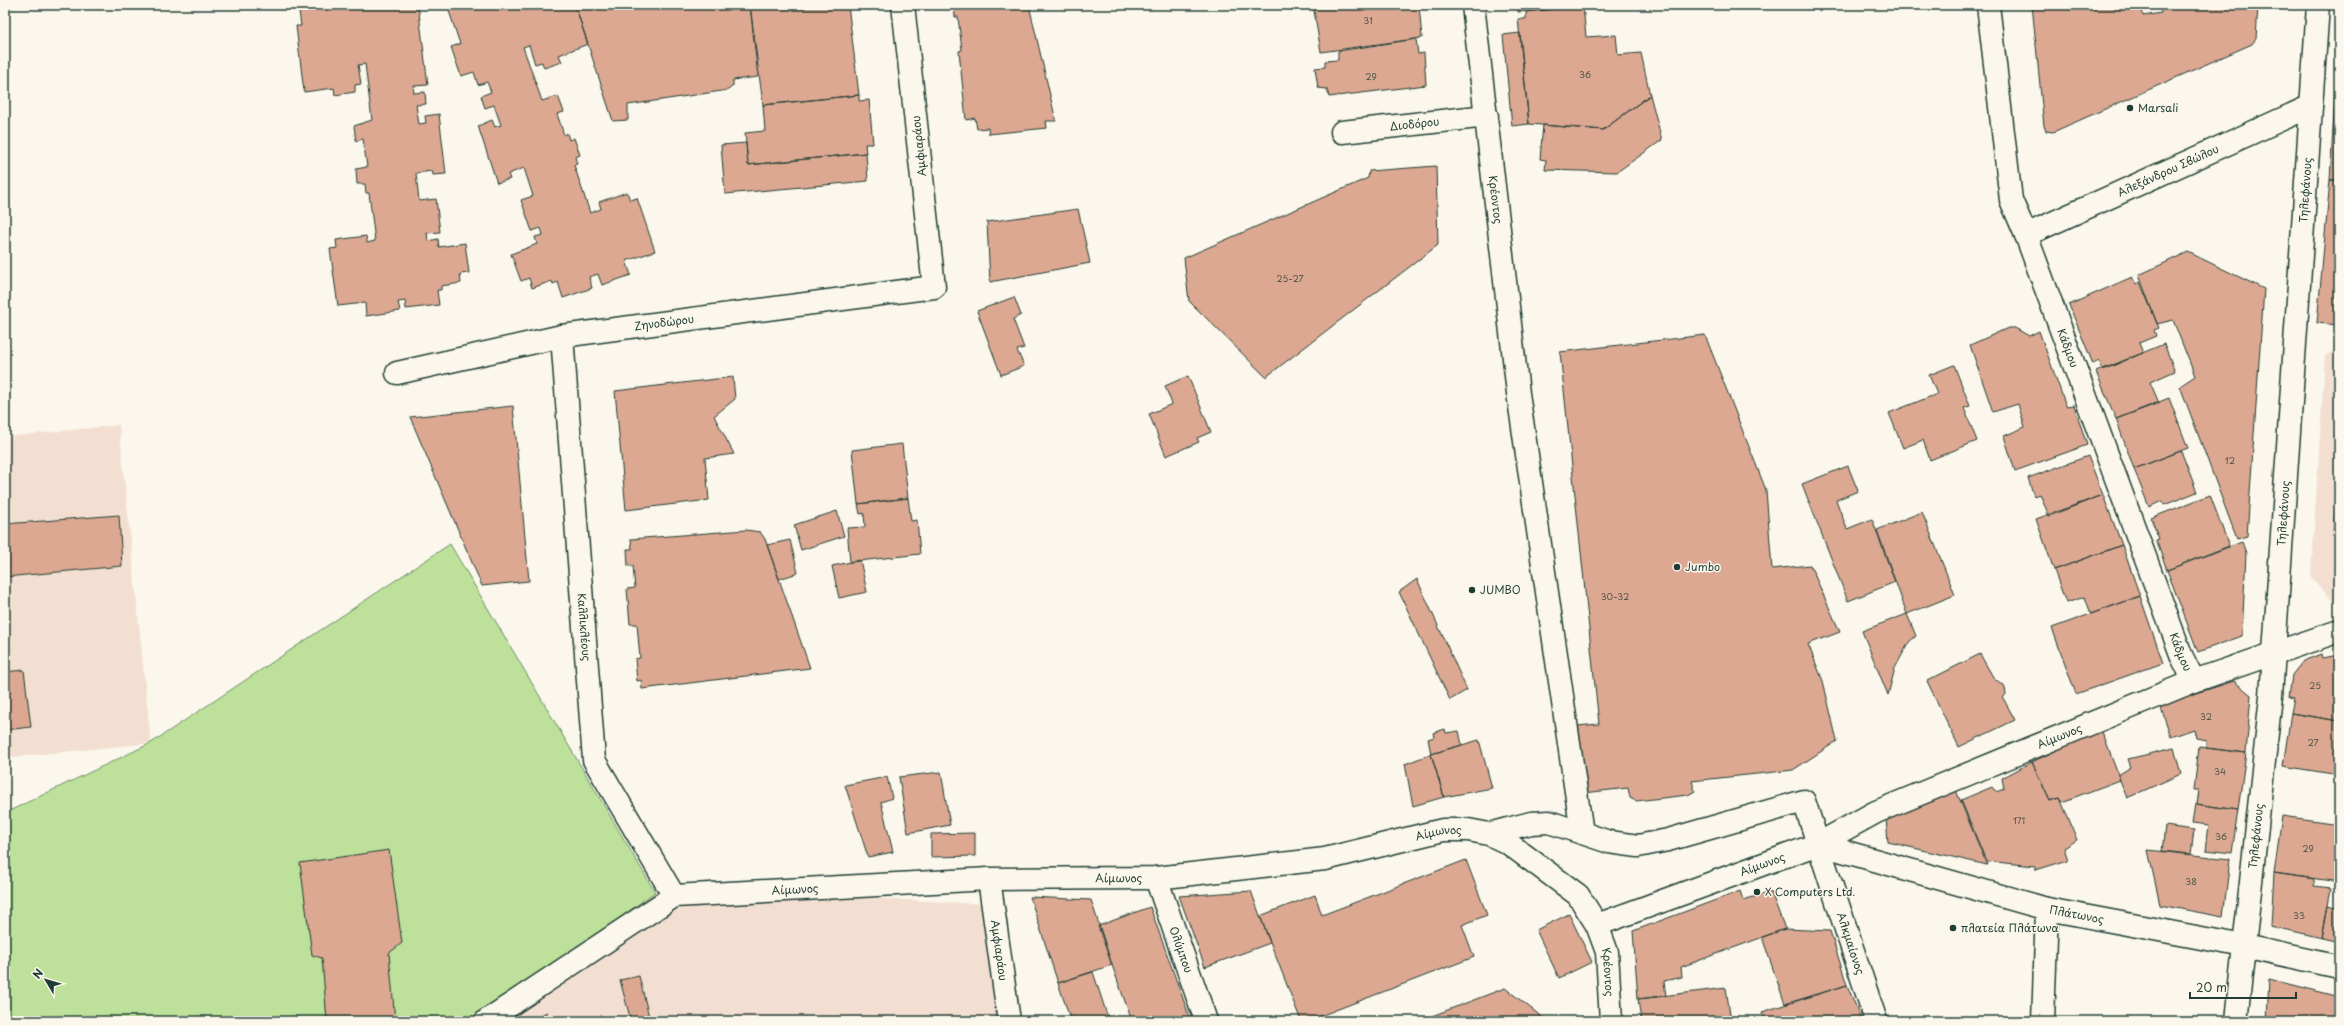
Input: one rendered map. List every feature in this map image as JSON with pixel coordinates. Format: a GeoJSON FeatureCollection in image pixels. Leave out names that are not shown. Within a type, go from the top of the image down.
{"type":"FeatureCollection","features":[{"type":"Feature","properties":{"kind":"street","name":"Αμφιαράου"},"geometry":{"type":"LineString","coordinates":[[903,5],[934,287]]}},
{"type":"Feature","properties":{"kind":"street","name":"Κρέοντος"},"geometry":{"type":"LineString","coordinates":[[1473,5],[1518,393],[1582,833]]}},
{"type":"Feature","properties":{"kind":"street","name":"Κάδμου"},"geometry":{"type":"LineString","coordinates":[[1988,5],[2011,200],[2026,235],[2182,657],[2194,681]]}},
{"type":"Feature","properties":{"kind":"street","name":"Τηλεφάνους"},"geometry":{"type":"LineString","coordinates":[[2236,1021],[2274,652],[2318,5]]}},
{"type":"Feature","properties":{"kind":"street","name":"Αλεξάνδρου Σβώλου"},"geometry":{"type":"LineString","coordinates":[[2026,235],[2311,106]]}},
{"type":"Feature","properties":{"kind":"street","name":"Διοδόρου"},"geometry":{"type":"LineString","coordinates":[[1342,132],[1487,116]]}},
{"type":"Feature","properties":{"kind":"street","name":"Ζηνοδώρου"},"geometry":{"type":"LineString","coordinates":[[397,373],[562,336],[934,287]]}},
{"type":"Feature","properties":{"kind":"street","name":"Καλλικλέους"},"geometry":{"type":"LineString","coordinates":[[562,336],[594,760],[674,896]]}},
{"type":"Feature","properties":{"kind":"street","name":"Αίμωνος"},"geometry":{"type":"LineString","coordinates":[[674,896],[989,879],[1156,878],[1325,859],[1443,830],[1468,830],[1489,834],[1508,843],[1578,895],[1597,925],[1818,844],[1876,812],[2194,681],[2274,652],[2339,631]]}},
{"type":"Feature","properties":{"kind":"street","name":"Αλκμαίονος"},"geometry":{"type":"LineString","coordinates":[[1582,833],[1622,846],[1638,846],[1668,840],[1804,801],[1876,1021]]}},
{"type":"Feature","properties":{"kind":"street"},"geometry":{"type":"LineString","coordinates":[[1489,834],[1531,823],[1549,822],[1582,833]]}},
{"type":"Feature","properties":{"kind":"street","name":"Πλάτωνος"},"geometry":{"type":"LineString","coordinates":[[1818,844],[2047,908],[2244,946],[2339,967]]}},
{"type":"Feature","properties":{"kind":"street","name":"Ολύμπου"},"geometry":{"type":"LineString","coordinates":[[1156,878],[1206,1021]]}},
{"type":"Feature","properties":{"kind":"street","name":"Αμφιαράου"},"geometry":{"type":"LineString","coordinates":[[989,879],[1009,1021]]}},
{"type":"Feature","properties":{"kind":"street"},"geometry":{"type":"LineString","coordinates":[[486,1021],[674,896]]}},
{"type":"Feature","properties":{"kind":"street"},"geometry":{"type":"LineString","coordinates":[[2043,1021],[2047,908]]}},
{"type":"Feature","properties":{"kind":"street","name":"Κρέοντος"},"geometry":{"type":"LineString","coordinates":[[1597,925],[1607,952],[1611,1021]]}},
{"type":"Feature","properties":{"kind":"shaded area"},"geometry":{"type":"Polygon","coordinates":[[[2336,325],[2339,325],[2339,599],[2333,601],[2311,577],[2325,356],[2335,349],[2336,325]]]}},
{"type":"Feature","properties":{"kind":"shaded area"},"geometry":{"type":"Polygon","coordinates":[[[119,425],[151,743],[5,758],[5,437],[119,425]]]}},
{"type":"Feature","properties":{"kind":"shaded area"},"geometry":{"type":"Polygon","coordinates":[[[661,887],[981,904],[1000,1021],[462,1021],[661,887]]]}},
{"type":"Feature","properties":{"kind":"green space"},"geometry":{"type":"Polygon","coordinates":[[[450,544],[655,892],[521,990],[472,1021],[5,1021],[5,813],[151,743],[450,544]]]}},
{"type":"Feature","properties":{"kind":"building"},"geometry":{"type":"Polygon","coordinates":[[[333,5],[418,5],[428,85],[413,86],[414,93],[425,92],[426,104],[416,105],[419,124],[426,123],[425,116],[439,114],[446,174],[433,175],[432,171],[416,173],[419,201],[436,199],[440,232],[427,233],[428,241],[438,239],[439,247],[465,243],[469,273],[460,274],[461,283],[441,286],[441,290],[437,290],[439,305],[406,309],[405,301],[398,302],[400,311],[366,316],[365,303],[338,306],[330,249],[337,248],[336,240],[366,236],[367,243],[375,241],[369,193],[366,193],[365,184],[357,184],[356,169],[367,167],[363,139],[356,141],[354,126],[372,120],[365,64],[358,65],[361,84],[355,85],[355,92],[335,95],[334,88],[304,92],[296,26],[301,26],[299,11],[333,5]]]}},
{"type":"Feature","properties":{"kind":"building"},"geometry":{"type":"Polygon","coordinates":[[[455,5],[575,5],[588,44],[559,55],[562,62],[544,68],[542,62],[535,64],[529,45],[523,47],[542,101],[558,96],[564,112],[557,114],[564,135],[567,133],[569,140],[574,138],[580,155],[575,157],[577,164],[574,165],[590,213],[601,209],[599,202],[627,192],[630,200],[637,198],[655,251],[626,261],[631,275],[602,285],[598,274],[589,277],[592,288],[563,298],[558,282],[553,284],[552,281],[532,288],[529,278],[521,281],[511,254],[537,244],[535,237],[543,235],[541,228],[532,231],[521,200],[533,196],[524,168],[508,174],[510,179],[497,183],[478,126],[492,120],[495,127],[501,125],[494,105],[485,108],[481,96],[491,92],[487,82],[478,85],[474,72],[461,76],[451,47],[460,44],[448,8],[455,5]]]}},
{"type":"Feature","properties":{"kind":"building"},"geometry":{"type":"Polygon","coordinates":[[[575,5],[750,5],[758,77],[733,80],[733,86],[728,90],[628,105],[628,120],[613,121],[575,5]]]}},
{"type":"Feature","properties":{"kind":"building"},"geometry":{"type":"Polygon","coordinates":[[[750,5],[848,5],[859,95],[763,105],[750,5]]]}},
{"type":"Feature","properties":{"kind":"building"},"geometry":{"type":"Polygon","coordinates":[[[954,5],[1029,5],[1056,121],[1046,121],[1047,128],[989,134],[988,128],[977,129],[975,118],[966,120],[959,51],[962,50],[958,17],[955,17],[954,5]]]}},
{"type":"Feature","properties":{"kind":"building"},"geometry":{"type":"Polygon","coordinates":[[[1313,5],[1419,5],[1422,38],[1321,52],[1313,5]]]}},
{"type":"Feature","properties":{"kind":"building"},"geometry":{"type":"Polygon","coordinates":[[[1518,5],[1596,5],[1518,12],[1518,5]]]}},
{"type":"Feature","properties":{"kind":"building"},"geometry":{"type":"Polygon","coordinates":[[[2032,5],[2142,5],[2143,16],[2161,13],[2160,5],[2258,5],[2256,39],[2252,44],[2053,132],[2046,131],[2044,126],[2032,5]]]}},
{"type":"Feature","properties":{"kind":"building"},"geometry":{"type":"Polygon","coordinates":[[[1583,6],[1586,37],[1616,35],[1618,55],[1641,53],[1650,95],[1603,130],[1529,124],[1518,19],[1526,19],[1526,12],[1583,6]]]}},
{"type":"Feature","properties":{"kind":"building"},"geometry":{"type":"Polygon","coordinates":[[[1520,33],[1529,124],[1512,126],[1503,35],[1520,33]]]}},
{"type":"Feature","properties":{"kind":"building"},"geometry":{"type":"Polygon","coordinates":[[[2339,33],[2339,61],[2337,61],[2339,33]]]}},
{"type":"Feature","properties":{"kind":"building"},"geometry":{"type":"Polygon","coordinates":[[[1416,39],[1418,54],[1424,53],[1426,85],[1329,97],[1327,89],[1318,88],[1315,68],[1325,67],[1325,61],[1338,60],[1338,51],[1416,39]]]}},
{"type":"Feature","properties":{"kind":"building"},"geometry":{"type":"Polygon","coordinates":[[[2337,61],[2339,61],[2339,180],[2330,180],[2337,61]]]}},
{"type":"Feature","properties":{"kind":"building"},"geometry":{"type":"Polygon","coordinates":[[[859,95],[859,101],[869,100],[873,144],[865,144],[866,153],[748,165],[745,133],[765,131],[763,105],[859,95]]]}},
{"type":"Feature","properties":{"kind":"building"},"geometry":{"type":"Polygon","coordinates":[[[1650,95],[1662,140],[1617,172],[1545,170],[1546,160],[1540,159],[1543,125],[1603,130],[1650,95]]]}},
{"type":"Feature","properties":{"kind":"building"},"geometry":{"type":"Polygon","coordinates":[[[746,143],[748,165],[866,153],[868,181],[725,194],[721,145],[746,143]]]}},
{"type":"Feature","properties":{"kind":"building"},"geometry":{"type":"Polygon","coordinates":[[[1436,166],[1438,245],[1266,377],[1189,301],[1184,258],[1368,178],[1369,171],[1436,166]]]}},
{"type":"Feature","properties":{"kind":"building"},"geometry":{"type":"Polygon","coordinates":[[[2330,180],[2339,180],[2339,325],[2317,323],[2330,180]]]}},
{"type":"Feature","properties":{"kind":"building"},"geometry":{"type":"Polygon","coordinates":[[[1078,209],[1090,263],[990,282],[987,222],[1078,209]]]}},
{"type":"Feature","properties":{"kind":"building"},"geometry":{"type":"Polygon","coordinates":[[[2188,252],[2264,289],[2247,536],[2237,539],[2180,386],[2195,376],[2173,320],[2157,324],[2139,275],[2188,252]]]}},
{"type":"Feature","properties":{"kind":"building"},"geometry":{"type":"Polygon","coordinates":[[[2132,277],[2136,284],[2140,282],[2159,328],[2154,330],[2156,336],[2139,343],[2143,353],[2103,370],[2099,361],[2093,364],[2069,305],[2132,277]]]}},
{"type":"Feature","properties":{"kind":"building"},"geometry":{"type":"Polygon","coordinates":[[[1014,297],[1021,315],[1013,319],[1024,348],[1017,350],[1024,366],[1001,375],[977,311],[1014,297]]]}},
{"type":"Feature","properties":{"kind":"building"},"geometry":{"type":"Polygon","coordinates":[[[2008,328],[2015,328],[2029,336],[2039,331],[2066,406],[2074,405],[2087,445],[2015,471],[2004,436],[2025,427],[2018,404],[1993,412],[1970,345],[2008,328]]]}},
{"type":"Feature","properties":{"kind":"building","name":"Jumbo"},"geometry":{"type":"Polygon","coordinates":[[[1705,335],[1766,490],[1772,569],[1810,565],[1840,632],[1808,644],[1823,681],[1837,741],[1793,770],[1692,781],[1695,791],[1688,795],[1636,801],[1630,798],[1628,788],[1584,793],[1577,726],[1599,724],[1560,352],[1705,335]]]}},
{"type":"Feature","properties":{"kind":"building"},"geometry":{"type":"Polygon","coordinates":[[[2164,344],[2175,371],[2150,382],[2159,403],[2116,419],[2096,372],[2164,344]]]}},
{"type":"Feature","properties":{"kind":"building"},"geometry":{"type":"Polygon","coordinates":[[[1954,365],[1970,406],[1964,408],[1977,441],[1930,460],[1923,440],[1903,448],[1889,413],[1937,394],[1929,375],[1954,365]]]}},
{"type":"Feature","properties":{"kind":"building"},"geometry":{"type":"Polygon","coordinates":[[[1188,376],[1211,432],[1197,438],[1199,442],[1166,456],[1149,414],[1172,404],[1165,386],[1188,376]]]}},
{"type":"Feature","properties":{"kind":"building"},"geometry":{"type":"Polygon","coordinates":[[[733,377],[735,399],[714,416],[734,454],[705,458],[709,500],[626,510],[615,391],[733,377]]]}},
{"type":"Feature","properties":{"kind":"building"},"geometry":{"type":"Polygon","coordinates":[[[2169,398],[2188,448],[2134,469],[2116,419],[2169,398]]]}},
{"type":"Feature","properties":{"kind":"building"},"geometry":{"type":"Polygon","coordinates":[[[513,406],[529,581],[482,586],[410,417],[513,406]]]}},
{"type":"Feature","properties":{"kind":"building"},"geometry":{"type":"Polygon","coordinates":[[[902,444],[908,498],[858,504],[852,450],[902,444]]]}},
{"type":"Feature","properties":{"kind":"building"},"geometry":{"type":"Polygon","coordinates":[[[2181,451],[2197,492],[2164,505],[2162,501],[2149,507],[2134,469],[2181,451]]]}},
{"type":"Feature","properties":{"kind":"building"},"geometry":{"type":"Polygon","coordinates":[[[2088,456],[2103,495],[2049,516],[2040,494],[2034,496],[2028,478],[2088,456]]]}},
{"type":"Feature","properties":{"kind":"building"},"geometry":{"type":"Polygon","coordinates":[[[2339,456],[2339,535],[2333,535],[2339,456]]]}},
{"type":"Feature","properties":{"kind":"building"},"geometry":{"type":"Polygon","coordinates":[[[1848,466],[1858,491],[1836,500],[1847,529],[1872,519],[1895,582],[1848,601],[1802,484],[1848,466]]]}},
{"type":"Feature","properties":{"kind":"building"},"geometry":{"type":"Polygon","coordinates":[[[2103,495],[2122,545],[2054,570],[2036,519],[2103,495]]]}},
{"type":"Feature","properties":{"kind":"building"},"geometry":{"type":"Polygon","coordinates":[[[2210,495],[2229,546],[2167,570],[2156,540],[2159,539],[2151,518],[2210,495]]]}},
{"type":"Feature","properties":{"kind":"building"},"geometry":{"type":"Polygon","coordinates":[[[908,498],[911,521],[917,520],[920,554],[850,562],[847,528],[865,527],[864,513],[860,514],[858,504],[908,498]]]}},
{"type":"Feature","properties":{"kind":"building"},"geometry":{"type":"Polygon","coordinates":[[[837,511],[844,536],[801,550],[794,525],[837,511]]]}},
{"type":"Feature","properties":{"kind":"building"},"geometry":{"type":"Polygon","coordinates":[[[1922,512],[1955,595],[1907,614],[1877,530],[1922,512]]]}},
{"type":"Feature","properties":{"kind":"building"},"geometry":{"type":"Polygon","coordinates":[[[119,515],[122,566],[5,577],[5,524],[119,515]]]}},
{"type":"Feature","properties":{"kind":"building"},"geometry":{"type":"Polygon","coordinates":[[[746,530],[760,532],[765,539],[810,668],[642,689],[641,680],[637,681],[635,659],[640,658],[637,624],[630,624],[627,589],[635,588],[633,566],[628,566],[627,549],[632,549],[631,539],[746,530]]]}},
{"type":"Feature","properties":{"kind":"building"},"geometry":{"type":"Polygon","coordinates":[[[790,540],[798,573],[779,579],[767,545],[790,540]]]}},
{"type":"Feature","properties":{"kind":"building"},"geometry":{"type":"Polygon","coordinates":[[[2242,542],[2246,553],[2242,636],[2198,652],[2167,570],[2242,542]]]}},
{"type":"Feature","properties":{"kind":"building"},"geometry":{"type":"Polygon","coordinates":[[[2122,545],[2140,596],[2091,614],[2085,597],[2066,603],[2054,570],[2122,545]]]}},
{"type":"Feature","properties":{"kind":"building"},"geometry":{"type":"Polygon","coordinates":[[[860,560],[867,592],[839,598],[832,566],[860,560]]]}},
{"type":"Feature","properties":{"kind":"building"},"geometry":{"type":"Polygon","coordinates":[[[1417,579],[1467,690],[1450,700],[1399,592],[1417,579]]]}},
{"type":"Feature","properties":{"kind":"building"},"geometry":{"type":"Polygon","coordinates":[[[2140,596],[2163,663],[2076,694],[2052,628],[2140,596]]]}},
{"type":"Feature","properties":{"kind":"building"},"geometry":{"type":"Polygon","coordinates":[[[1907,614],[1916,636],[1909,642],[1895,668],[1888,695],[1862,631],[1907,614]]]}},
{"type":"Feature","properties":{"kind":"building"},"geometry":{"type":"Polygon","coordinates":[[[1980,654],[1993,677],[2005,687],[2006,694],[2003,698],[2015,720],[1959,747],[1927,681],[1980,654]]]}},
{"type":"Feature","properties":{"kind":"building"},"geometry":{"type":"Polygon","coordinates":[[[2321,654],[2322,658],[2339,655],[2339,721],[2291,713],[2294,698],[2289,697],[2292,675],[2303,661],[2321,654]]]}},
{"type":"Feature","properties":{"kind":"building"},"geometry":{"type":"Polygon","coordinates":[[[24,670],[31,727],[5,730],[5,672],[24,670]]]}},
{"type":"Feature","properties":{"kind":"building"},"geometry":{"type":"Polygon","coordinates":[[[2234,681],[2251,695],[2246,753],[2206,748],[2206,740],[2196,738],[2194,729],[2171,737],[2160,705],[2234,681]]]}},
{"type":"Feature","properties":{"kind":"building"},"geometry":{"type":"Polygon","coordinates":[[[2291,713],[2339,721],[2339,775],[2283,766],[2291,713]]]}},
{"type":"Feature","properties":{"kind":"building"},"geometry":{"type":"Polygon","coordinates":[[[1445,729],[1446,733],[1459,731],[1462,745],[1431,754],[1428,739],[1434,737],[1433,733],[1445,729]]]}},
{"type":"Feature","properties":{"kind":"building"},"geometry":{"type":"Polygon","coordinates":[[[2101,729],[2120,780],[2062,802],[2060,798],[2050,801],[2032,762],[2101,729]]]}},
{"type":"Feature","properties":{"kind":"building"},"geometry":{"type":"Polygon","coordinates":[[[1479,740],[1492,788],[1444,797],[1431,754],[1479,740]]]}},
{"type":"Feature","properties":{"kind":"building"},"geometry":{"type":"Polygon","coordinates":[[[2199,747],[2246,753],[2238,810],[2197,804],[2199,790],[2194,790],[2199,747]]]}},
{"type":"Feature","properties":{"kind":"building"},"geometry":{"type":"Polygon","coordinates":[[[2174,748],[2181,774],[2127,798],[2118,775],[2131,767],[2128,759],[2174,748]]]}},
{"type":"Feature","properties":{"kind":"building"},"geometry":{"type":"Polygon","coordinates":[[[1431,754],[1444,797],[1413,806],[1405,764],[1431,754]]]}},
{"type":"Feature","properties":{"kind":"building"},"geometry":{"type":"Polygon","coordinates":[[[2032,762],[2050,801],[2060,798],[2077,840],[2064,848],[2068,860],[2036,870],[2035,866],[1986,861],[1961,800],[1992,787],[1996,792],[2004,789],[2002,778],[2032,762]]]}},
{"type":"Feature","properties":{"kind":"building"},"geometry":{"type":"Polygon","coordinates":[[[941,772],[950,825],[908,833],[899,777],[941,772]]]}},
{"type":"Feature","properties":{"kind":"building"},"geometry":{"type":"Polygon","coordinates":[[[887,777],[892,798],[881,802],[893,852],[868,857],[845,785],[887,777]]]}},
{"type":"Feature","properties":{"kind":"building"},"geometry":{"type":"Polygon","coordinates":[[[1955,788],[1987,865],[1888,842],[1886,819],[1955,788]]]}},
{"type":"Feature","properties":{"kind":"building"},"geometry":{"type":"Polygon","coordinates":[[[2195,804],[2238,810],[2232,853],[2206,850],[2209,825],[2192,823],[2195,804]]]}},
{"type":"Feature","properties":{"kind":"building"},"geometry":{"type":"Polygon","coordinates":[[[2282,816],[2339,824],[2339,882],[2274,873],[2282,816]]]}},
{"type":"Feature","properties":{"kind":"building"},"geometry":{"type":"Polygon","coordinates":[[[2165,826],[2194,830],[2191,854],[2162,851],[2165,826]]]}},
{"type":"Feature","properties":{"kind":"building"},"geometry":{"type":"Polygon","coordinates":[[[975,833],[975,856],[931,857],[931,834],[975,833]]]}},
{"type":"Feature","properties":{"kind":"building"},"geometry":{"type":"Polygon","coordinates":[[[389,850],[402,943],[389,953],[395,1021],[327,1021],[322,958],[312,955],[300,863],[389,850]]]}},
{"type":"Feature","properties":{"kind":"building"},"geometry":{"type":"Polygon","coordinates":[[[2148,850],[2230,859],[2223,917],[2160,905],[2148,850]]]}},
{"type":"Feature","properties":{"kind":"building"},"geometry":{"type":"Polygon","coordinates":[[[1466,860],[1487,915],[1462,925],[1474,957],[1307,1021],[1301,1021],[1260,916],[1315,895],[1322,915],[1466,860]]]}},
{"type":"Feature","properties":{"kind":"building"},"geometry":{"type":"Polygon","coordinates":[[[2274,873],[2314,879],[2314,886],[2331,888],[2322,938],[2271,926],[2274,873]]]}},
{"type":"Feature","properties":{"kind":"building"},"geometry":{"type":"Polygon","coordinates":[[[1251,891],[1270,943],[1205,967],[1179,896],[1251,891]]]}},
{"type":"Feature","properties":{"kind":"building"},"geometry":{"type":"Polygon","coordinates":[[[1740,891],[1743,900],[1771,892],[1785,929],[1681,967],[1682,977],[1664,981],[1666,996],[1638,999],[1633,931],[1740,891]]]}},
{"type":"Feature","properties":{"kind":"building"},"geometry":{"type":"Polygon","coordinates":[[[1030,897],[1091,900],[1112,965],[1058,983],[1030,897]]]}},
{"type":"Feature","properties":{"kind":"building"},"geometry":{"type":"Polygon","coordinates":[[[2339,898],[2339,942],[2322,938],[2328,905],[2338,908],[2339,898]]]}},
{"type":"Feature","properties":{"kind":"building"},"geometry":{"type":"Polygon","coordinates":[[[1150,907],[1191,1021],[1132,1021],[1098,926],[1150,907]]]}},
{"type":"Feature","properties":{"kind":"building"},"geometry":{"type":"Polygon","coordinates":[[[1569,914],[1592,962],[1559,978],[1536,930],[1569,914]]]}},
{"type":"Feature","properties":{"kind":"building"},"geometry":{"type":"Polygon","coordinates":[[[1785,929],[1830,931],[1847,985],[1785,1004],[1762,937],[1785,929]]]}},
{"type":"Feature","properties":{"kind":"building"},"geometry":{"type":"Polygon","coordinates":[[[1093,972],[1109,1021],[1071,1021],[1058,983],[1093,972]]]}},
{"type":"Feature","properties":{"kind":"building"},"geometry":{"type":"Polygon","coordinates":[[[639,976],[650,1021],[631,1021],[620,980],[639,976]]]}},
{"type":"Feature","properties":{"kind":"building"},"geometry":{"type":"Polygon","coordinates":[[[2269,979],[2339,997],[2339,1021],[2267,1021],[2269,979]]]}},
{"type":"Feature","properties":{"kind":"building"},"geometry":{"type":"Polygon","coordinates":[[[1847,985],[1862,1021],[1765,1021],[1762,1012],[1847,985]]]}},
{"type":"Feature","properties":{"kind":"building"},"geometry":{"type":"Polygon","coordinates":[[[1505,988],[1547,1021],[1419,1021],[1505,988]]]}},
{"type":"Feature","properties":{"kind":"building"},"geometry":{"type":"Polygon","coordinates":[[[1726,988],[1731,1021],[1641,1021],[1638,999],[1726,988]]]}},
{"type":"Feature","properties":{"kind":"building"},"geometry":{"type":"Polygon","coordinates":[[[546,1012],[552,1021],[533,1021],[546,1012]]]}},
{"type":"Feature","properties":{"kind":"place","name":"Marsali"},"geometry":{"type":"Point","coordinates":[2130,108]}},
{"type":"Feature","properties":{"kind":"place","name":"Jumbo"},"geometry":{"type":"Point","coordinates":[1677,567]}},
{"type":"Feature","properties":{"kind":"place","name":"JUMBO"},"geometry":{"type":"Point","coordinates":[1472,590]}},
{"type":"Feature","properties":{"kind":"place","name":"X Computers Ltd."},"geometry":{"type":"Point","coordinates":[1757,892]}},
{"type":"Feature","properties":{"kind":"place","name":"πλατεία Πλάτωνα"},"geometry":{"type":"Point","coordinates":[1953,928]}}]}
